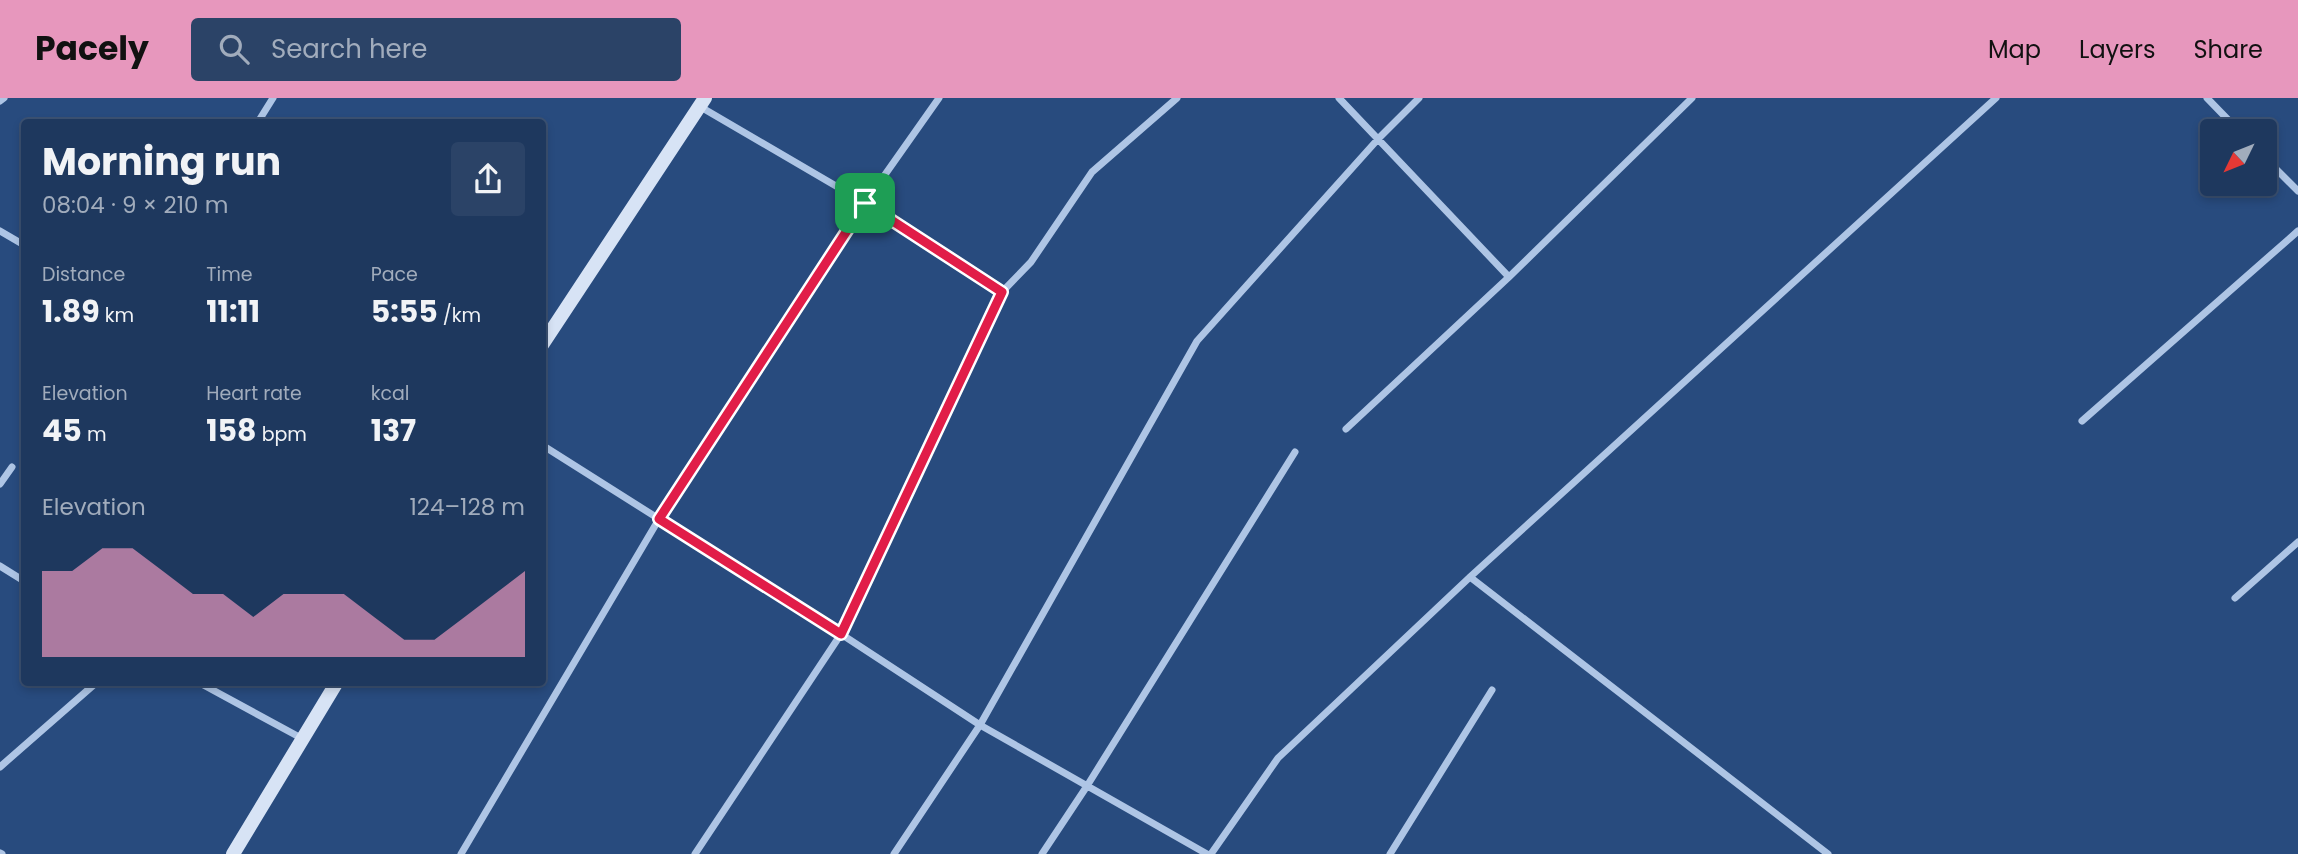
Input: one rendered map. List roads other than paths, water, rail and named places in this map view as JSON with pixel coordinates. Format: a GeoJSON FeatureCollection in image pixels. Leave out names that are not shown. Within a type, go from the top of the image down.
{"type":"FeatureCollection","features":[{"type":"Feature","properties":{"kind":"street"},"geometry":{"type":"LineString","coordinates":[[260,119],[273,98]]}},
{"type":"Feature","properties":{"kind":"street"},"geometry":{"type":"LineString","coordinates":[[461,854],[659,519],[865,203],[939,98]]}},
{"type":"Feature","properties":{"kind":"street"},"geometry":{"type":"LineString","coordinates":[[695,854],[841,634],[1002,292],[1031,262],[1093,172],[1177,98]]}},
{"type":"Feature","properties":{"kind":"street"},"geometry":{"type":"LineString","coordinates":[[1339,98],[1509,277]]}},
{"type":"Feature","properties":{"kind":"street"},"geometry":{"type":"LineString","coordinates":[[894,854],[980,725],[1197,341],[1379,138],[1419,98]]}},
{"type":"Feature","properties":{"kind":"street"},"geometry":{"type":"LineString","coordinates":[[1346,429],[1509,277],[1692,98]]}},
{"type":"Feature","properties":{"kind":"street"},"geometry":{"type":"LineString","coordinates":[[546,448],[980,725],[1209,854],[1278,758],[1470,577],[1996,98]]}},
{"type":"Feature","properties":{"kind":"street"},"geometry":{"type":"LineString","coordinates":[[2207,98],[2227,119]]}},
{"type":"Feature","properties":{"kind":"street"},"geometry":{"type":"LineString","coordinates":[[546,339],[702,102],[1002,292]]}},
{"type":"Feature","properties":{"kind":"street"},"geometry":{"type":"LineString","coordinates":[[2277,170],[2298,191]]}},
{"type":"Feature","properties":{"kind":"street"},"geometry":{"type":"LineString","coordinates":[[0,231],[21,243]]}},
{"type":"Feature","properties":{"kind":"street"},"geometry":{"type":"LineString","coordinates":[[2081,421],[2298,231]]}},
{"type":"Feature","properties":{"kind":"street"},"geometry":{"type":"LineString","coordinates":[[1042,854],[1295,452]]}},
{"type":"Feature","properties":{"kind":"street"},"geometry":{"type":"LineString","coordinates":[[0,484],[12,467]]}},
{"type":"Feature","properties":{"kind":"street"},"geometry":{"type":"LineString","coordinates":[[2235,598],[2298,542]]}},
{"type":"Feature","properties":{"kind":"street"},"geometry":{"type":"LineString","coordinates":[[0,566],[21,579]]}},
{"type":"Feature","properties":{"kind":"street"},"geometry":{"type":"LineString","coordinates":[[1470,577],[1828,854]]}},
{"type":"Feature","properties":{"kind":"street"},"geometry":{"type":"LineString","coordinates":[[0,768],[92,686]]}},
{"type":"Feature","properties":{"kind":"street"},"geometry":{"type":"LineString","coordinates":[[205,686],[304,740]]}},
{"type":"Feature","properties":{"kind":"street"},"geometry":{"type":"LineString","coordinates":[[233,854],[335,686]]}},
{"type":"Feature","properties":{"kind":"street"},"geometry":{"type":"LineString","coordinates":[[1390,854],[1492,690]]}}]}
